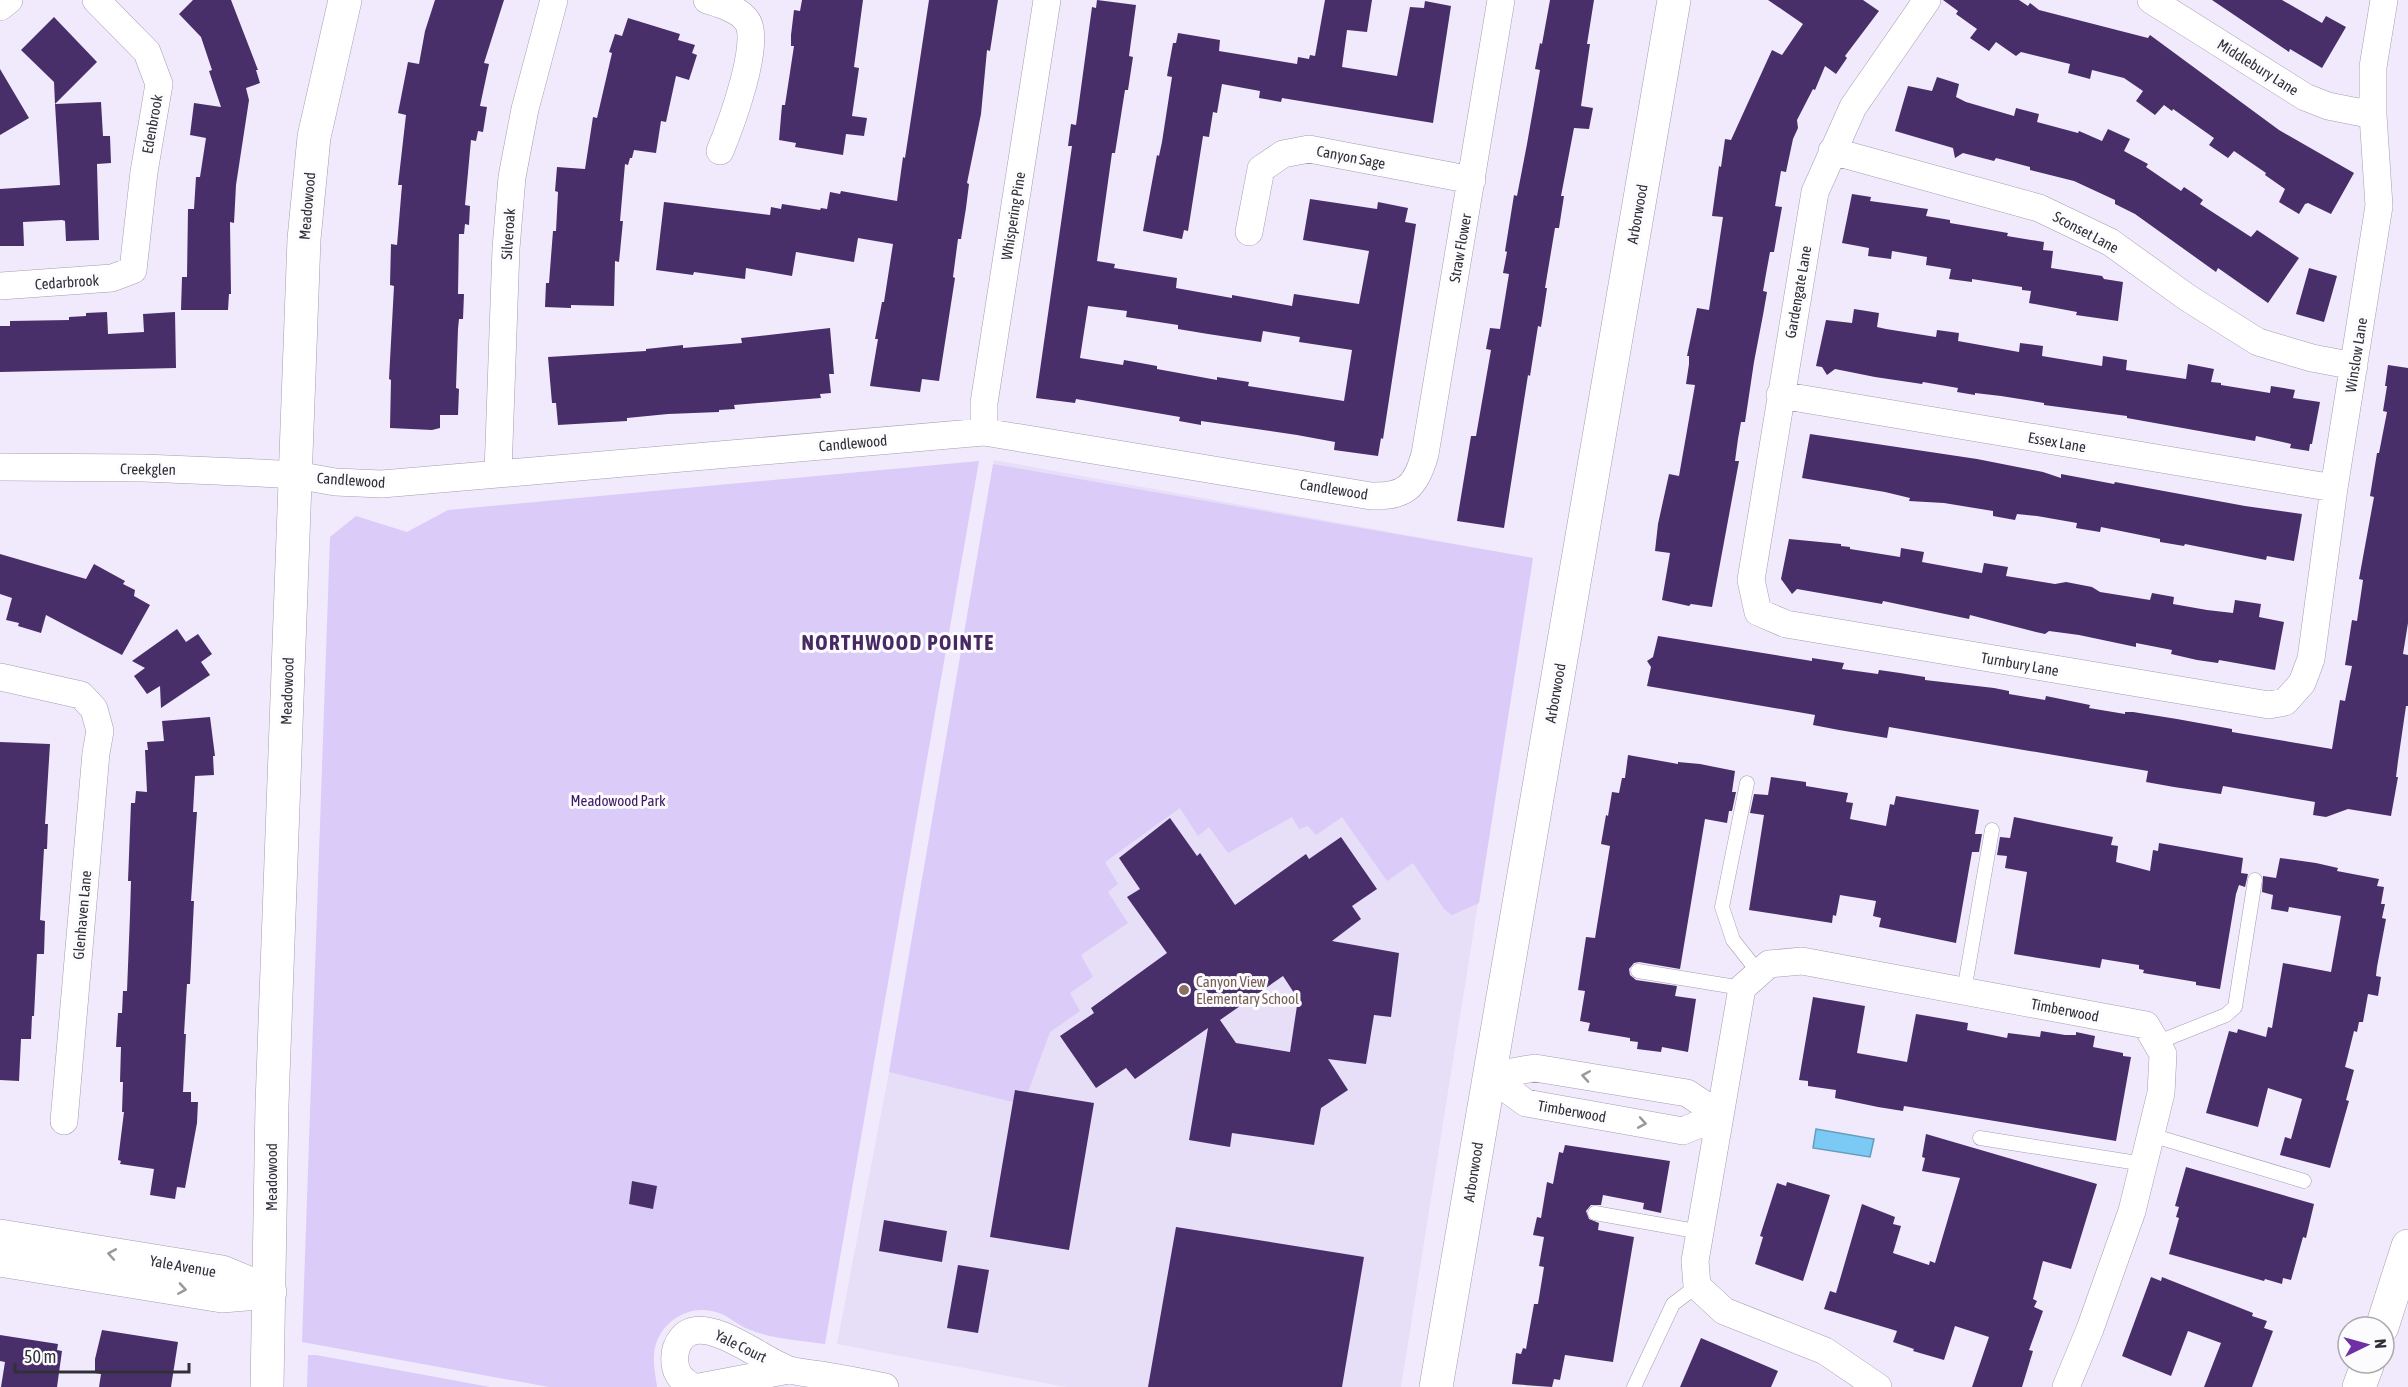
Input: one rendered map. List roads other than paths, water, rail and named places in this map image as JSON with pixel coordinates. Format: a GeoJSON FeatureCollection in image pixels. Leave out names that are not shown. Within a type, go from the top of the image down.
{"type":"FeatureCollection","features":[{"type":"Feature","properties":{"kind":"main road","name":"Meadowood"},"geometry":{"type":"LineString","coordinates":[[267,1387],[272,1104],[304,239],[314,137],[345,0]]}},
{"type":"Feature","properties":{"kind":"main road","name":"Arborwood"},"geometry":{"type":"LineString","coordinates":[[1436,1387],[1674,0]]}},
{"type":"Feature","properties":{"kind":"main road","name":"Yale Avenue"},"geometry":{"type":"LineString","coordinates":[[0,1236],[222,1272],[270,1292]]}},
{"type":"Feature","properties":{"kind":"main road"},"geometry":{"type":"LineString","coordinates":[[2386,1315],[2408,1246]]}},
{"type":"Feature","properties":{"kind":"main road","name":"Yale Avenue"},"geometry":{"type":"LineString","coordinates":[[0,1260],[222,1296],[270,1292]]}},
{"type":"Feature","properties":{"kind":"street"},"geometry":{"type":"LineString","coordinates":[[0,7],[9,0]]}},
{"type":"Feature","properties":{"kind":"street","name":"Edenbrook"},"geometry":{"type":"LineString","coordinates":[[96,0],[147,52],[159,84],[144,172],[133,270]]}},
{"type":"Feature","properties":{"kind":"street","name":"Silveroak"},"geometry":{"type":"LineString","coordinates":[[498,473],[506,248],[512,177],[525,109],[554,0]]}},
{"type":"Feature","properties":{"kind":"street"},"geometry":{"type":"LineString","coordinates":[[707,0],[736,11],[748,22],[751,36],[737,108],[720,151]]}},
{"type":"Feature","properties":{"kind":"street","name":"Whispering Pine"},"geometry":{"type":"LineString","coordinates":[[984,432],[984,403],[1047,0]]}},
{"type":"Feature","properties":{"kind":"street","name":"Straw Flower"},"geometry":{"type":"LineString","coordinates":[[1406,490],[1420,473],[1425,454],[1502,0]]}},
{"type":"Feature","properties":{"kind":"street","name":"Gardengate Lane"},"geometry":{"type":"LineString","coordinates":[[1758,612],[1751,580],[1815,192],[1853,107],[1927,0]]}},
{"type":"Feature","properties":{"kind":"street","name":"Middlebury Lane"},"geometry":{"type":"LineString","coordinates":[[2151,0],[2305,98],[2328,106],[2373,115]]}},
{"type":"Feature","properties":{"kind":"street","name":"Winslow Lane"},"geometry":{"type":"LineString","coordinates":[[2285,702],[2302,683],[2311,659],[2334,488],[2379,206],[2373,115],[2373,67],[2384,0]]}},
{"type":"Feature","properties":{"kind":"street","name":"Canyon Sage"},"geometry":{"type":"LineString","coordinates":[[1249,232],[1261,169],[1283,154],[1309,149],[1472,180]]}},
{"type":"Feature","properties":{"kind":"street","name":"Sconset Lane"},"geometry":{"type":"LineString","coordinates":[[1832,151],[2039,208],[2110,242],[2188,298],[2258,342],[2312,358],[2354,366]]}},
{"type":"Feature","properties":{"kind":"street","name":"Cedarbrook"},"geometry":{"type":"LineString","coordinates":[[0,286],[112,278],[133,270]]}},
{"type":"Feature","properties":{"kind":"street","name":"Essex Lane"},"geometry":{"type":"LineString","coordinates":[[1780,395],[2334,488]]}},
{"type":"Feature","properties":{"kind":"street","name":"Candlewood"},"geometry":{"type":"LineString","coordinates":[[296,475],[335,482],[382,484],[984,432],[1371,496],[1390,497],[1406,490]]}},
{"type":"Feature","properties":{"kind":"street","name":"Creekglen"},"geometry":{"type":"LineString","coordinates":[[0,466],[144,468],[296,475]]}},
{"type":"Feature","properties":{"kind":"street","name":"Turnbury Lane"},"geometry":{"type":"LineString","coordinates":[[1758,612],[1786,624],[2187,693],[2258,705],[2285,702]]}},
{"type":"Feature","properties":{"kind":"street","name":"Glenhaven Lane"},"geometry":{"type":"LineString","coordinates":[[0,677],[81,695],[94,709],[100,732],[96,753],[64,1121]]}},
{"type":"Feature","properties":{"kind":"street","name":"Timberwood"},"geometry":{"type":"LineString","coordinates":[[1751,980],[1769,964],[1802,961],[2146,1024],[2163,1054],[2161,1093],[2132,1211],[2072,1385]]}},
{"type":"Feature","properties":{"kind":"street"},"geometry":{"type":"LineString","coordinates":[[1751,980],[1720,1115],[1695,1261],[1697,1286],[1725,1311],[1825,1351],[1878,1387]]}},
{"type":"Feature","properties":{"kind":"street"},"geometry":{"type":"LineString","coordinates":[[1489,1076],[1535,1068],[1676,1091],[1687,1093],[1720,1115]]}},
{"type":"Feature","properties":{"kind":"street","name":"Timberwood"},"geometry":{"type":"LineString","coordinates":[[1489,1076],[1526,1103],[1683,1131],[1720,1115]]}},
{"type":"Feature","properties":{"kind":"street","name":"Yale Court"},"geometry":{"type":"LineString","coordinates":[[693,1387],[680,1378],[676,1372],[674,1360],[676,1347],[681,1339],[686,1334],[700,1329],[714,1332],[789,1370],[885,1387]]}},
{"type":"Feature","properties":{"kind":"street","name":"Yale Court"},"geometry":{"type":"LineString","coordinates":[[699,1387],[789,1370]]}},
{"type":"Feature","properties":{"kind":"lane"},"geometry":{"type":"LineString","coordinates":[[1638,972],[1751,980],[1733,940],[1722,907],[1747,783]]}},
{"type":"Feature","properties":{"kind":"lane"},"geometry":{"type":"LineString","coordinates":[[1964,991],[1992,830]]}},
{"type":"Feature","properties":{"kind":"lane"},"geometry":{"type":"LineString","coordinates":[[2156,1043],[2226,1015],[2235,1007],[2255,880]]}},
{"type":"Feature","properties":{"kind":"lane"},"geometry":{"type":"LineString","coordinates":[[2151,1135],[2304,1181]]}},
{"type":"Feature","properties":{"kind":"lane"},"geometry":{"type":"LineString","coordinates":[[1980,1138],[2144,1164]]}},
{"type":"Feature","properties":{"kind":"lane"},"geometry":{"type":"LineString","coordinates":[[1594,1213],[1701,1232]]}},
{"type":"Feature","properties":{"kind":"lane"},"geometry":{"type":"LineString","coordinates":[[1634,1387],[1673,1304],[1697,1286]]}},
{"type":"Feature","properties":{"kind":"water"},"geometry":{"type":"Polygon","coordinates":[[[1816,1129],[1874,1139],[1870,1157],[1813,1148],[1816,1129]]]}},
{"type":"Feature","properties":{"kind":"place","name":"Canyon View Elementary School"},"geometry":{"type":"Point","coordinates":[1184,990]}},
{"type":"Feature","properties":{"kind":"district","name":"NORTHWOOD POINTE"},"geometry":{"type":"Point","coordinates":[898,642]}},
{"type":"Feature","properties":{"kind":"park label","name":"Meadowood Park"},"geometry":{"type":"Point","coordinates":[618,800]}}]}
